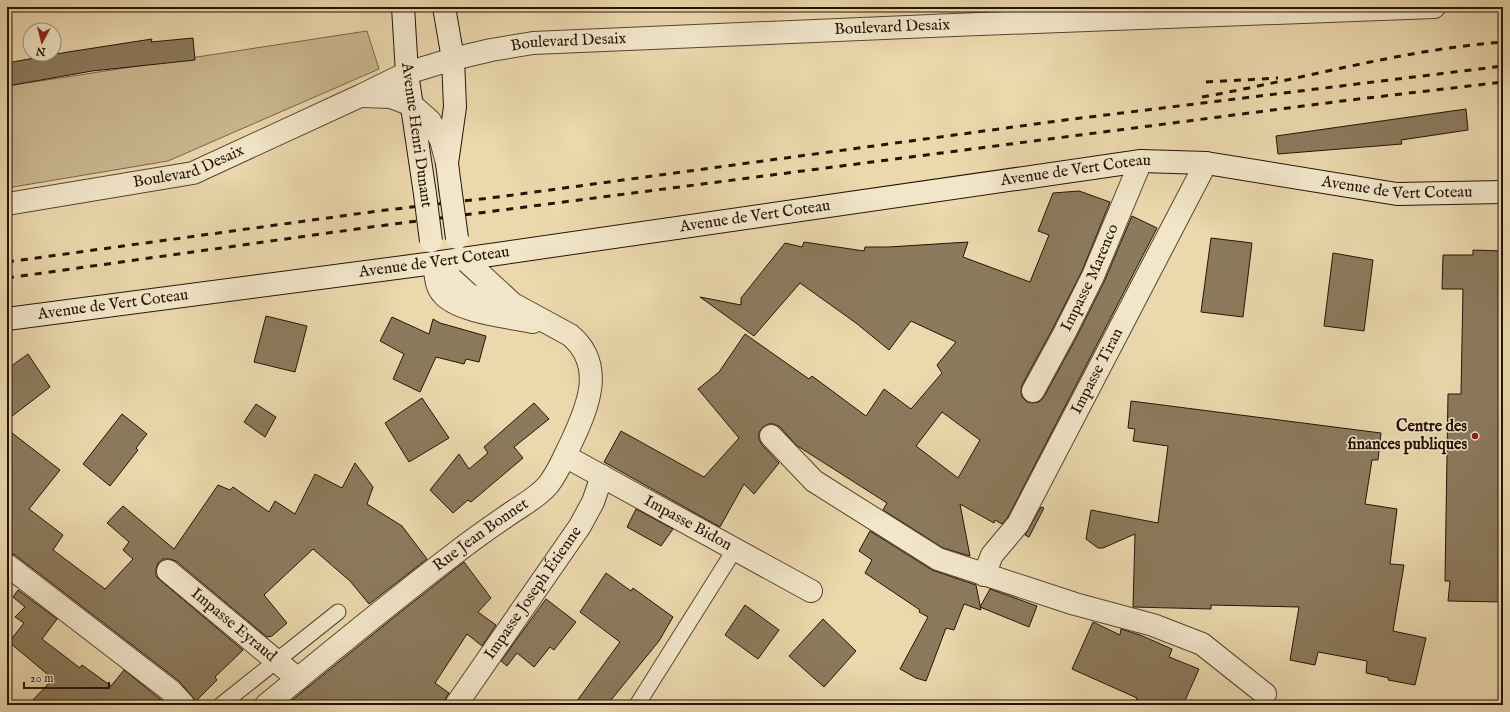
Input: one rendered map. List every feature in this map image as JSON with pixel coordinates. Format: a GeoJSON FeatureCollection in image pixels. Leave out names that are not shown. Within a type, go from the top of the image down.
{"type":"FeatureCollection","features":[{"type":"Feature","properties":{"kind":"street","name":"Avenue Henri Dunant"},"geometry":{"type":"LineString","coordinates":[[403,7],[407,73],[434,263]]}},
{"type":"Feature","properties":{"kind":"street","name":"Avenue Henri Dunant"},"geometry":{"type":"LineString","coordinates":[[444,7],[453,59],[455,107],[448,163],[457,238],[464,259]]}},
{"type":"Feature","properties":{"kind":"street","name":"Boulevard Desaix"},"geometry":{"type":"LineString","coordinates":[[7,204],[193,173],[407,73],[453,59],[491,50],[533,44],[1012,15],[1434,7]]}},
{"type":"Feature","properties":{"kind":"street","name":"Boulevard Desaix"},"geometry":{"type":"LineString","coordinates":[[360,96],[391,97],[412,105],[430,121],[441,140],[448,163]]}},
{"type":"Feature","properties":{"kind":"street","name":"Avenue de Vert Coteau"},"geometry":{"type":"LineString","coordinates":[[7,318],[464,259],[1141,161],[1206,163],[1397,194],[1503,192]]}},
{"type":"Feature","properties":{"kind":"street","name":"Impasse Marenco"},"geometry":{"type":"LineString","coordinates":[[1033,391],[1093,276],[1141,161]]}},
{"type":"Feature","properties":{"kind":"street","name":"Impasse Tiran"},"geometry":{"type":"LineString","coordinates":[[984,575],[992,555],[1018,524],[1206,163]]}},
{"type":"Feature","properties":{"kind":"street","name":"Rue Jean Bonnet"},"geometry":{"type":"LineString","coordinates":[[266,705],[458,551],[540,493],[553,479],[579,426],[591,390],[590,369],[584,350],[578,341],[570,335],[513,304],[464,259]]}},
{"type":"Feature","properties":{"kind":"street","name":"Rue Jean Bonnet"},"geometry":{"type":"LineString","coordinates":[[434,263],[449,275],[462,290],[471,296],[513,304]]}},
{"type":"Feature","properties":{"kind":"street","name":"Rue Jean Bonnet"},"geometry":{"type":"LineString","coordinates":[[434,263],[437,283],[441,293],[447,299],[456,304],[497,315],[550,325]]}},
{"type":"Feature","properties":{"kind":"street"},"geometry":{"type":"LineString","coordinates":[[771,436],[814,481],[938,560],[1075,604],[1153,625],[1202,644],[1265,694]]}},
{"type":"Feature","properties":{"kind":"street","name":"Impasse Bidon"},"geometry":{"type":"LineString","coordinates":[[565,456],[811,591]]}},
{"type":"Feature","properties":{"kind":"street","name":"Impasse Joseph Étienne"},"geometry":{"type":"LineString","coordinates":[[456,705],[580,526],[593,502],[602,476]]}},
{"type":"Feature","properties":{"kind":"street"},"geometry":{"type":"LineString","coordinates":[[7,565],[171,691],[183,704]]}},
{"type":"Feature","properties":{"kind":"street","name":"Impasse Eyraud"},"geometry":{"type":"LineString","coordinates":[[168,571],[298,679]]}},
{"type":"Feature","properties":{"kind":"lane"},"geometry":{"type":"LineString","coordinates":[[637,705],[735,549]]}},
{"type":"Feature","properties":{"kind":"lane"},"geometry":{"type":"LineString","coordinates":[[221,705],[338,612]]}},
{"type":"Feature","properties":{"kind":"shaded area"},"geometry":{"type":"Polygon","coordinates":[[[367,31],[379,69],[168,161],[7,188],[7,86],[367,31]]]}},
{"type":"Feature","properties":{"kind":"building"},"geometry":{"type":"Polygon","coordinates":[[[193,38],[195,60],[92,71],[7,86],[7,63],[22,60],[22,62],[62,62],[62,53],[152,39],[151,42],[193,38]]]}},
{"type":"Feature","properties":{"kind":"building"},"geometry":{"type":"Polygon","coordinates":[[[1466,109],[1468,130],[1401,140],[1402,144],[1278,154],[1276,136],[1466,109]]]}},
{"type":"Feature","properties":{"kind":"building"},"geometry":{"type":"Polygon","coordinates":[[[1079,191],[1110,202],[1082,271],[1022,385],[1022,397],[1027,402],[1039,402],[1044,397],[1104,282],[1132,216],[1157,228],[1008,517],[1002,524],[995,520],[994,523],[960,504],[970,556],[943,548],[883,510],[887,503],[796,445],[780,427],[774,424],[768,424],[763,427],[759,432],[759,439],[762,445],[779,463],[754,494],[744,484],[720,527],[604,462],[621,431],[704,477],[739,438],[698,389],[719,372],[745,334],[809,379],[812,376],[866,416],[884,389],[911,409],[942,373],[937,365],[956,342],[911,321],[889,350],[856,323],[800,283],[754,336],[700,297],[741,305],[741,298],[785,243],[802,247],[804,242],[864,251],[865,247],[968,242],[963,257],[1030,282],[1049,235],[1038,231],[1053,193],[1079,191]],[[942,412],[916,446],[958,478],[980,440],[942,412]]]}},
{"type":"Feature","properties":{"kind":"building"},"geometry":{"type":"Polygon","coordinates":[[[1211,238],[1252,243],[1243,317],[1201,312],[1211,238]]]}},
{"type":"Feature","properties":{"kind":"building","name":"Centre des finances publiques"},"geometry":{"type":"Polygon","coordinates":[[[1473,250],[1503,251],[1503,602],[1448,601],[1450,581],[1445,581],[1448,394],[1461,394],[1463,289],[1442,289],[1443,255],[1473,255],[1473,250]]]}},
{"type":"Feature","properties":{"kind":"building"},"geometry":{"type":"Polygon","coordinates":[[[1333,253],[1373,260],[1364,331],[1324,326],[1333,253]]]}},
{"type":"Feature","properties":{"kind":"building"},"geometry":{"type":"Polygon","coordinates":[[[266,316],[307,326],[295,372],[254,362],[266,316]]]}},
{"type":"Feature","properties":{"kind":"building"},"geometry":{"type":"Polygon","coordinates":[[[392,317],[429,334],[433,319],[440,323],[486,336],[479,362],[466,359],[464,364],[436,357],[420,392],[393,379],[404,354],[380,341],[392,317]]]}},
{"type":"Feature","properties":{"kind":"building"},"geometry":{"type":"Polygon","coordinates":[[[28,354],[50,387],[7,420],[7,369],[28,354]]]}},
{"type":"Feature","properties":{"kind":"building"},"geometry":{"type":"Polygon","coordinates":[[[422,398],[449,438],[409,462],[385,423],[422,398]]]}},
{"type":"Feature","properties":{"kind":"building"},"geometry":{"type":"Polygon","coordinates":[[[1131,401],[1381,433],[1378,460],[1372,460],[1365,504],[1397,509],[1390,564],[1404,565],[1393,631],[1426,638],[1415,685],[1388,680],[1389,678],[1366,673],[1367,661],[1318,652],[1315,665],[1290,660],[1299,607],[1211,605],[1211,609],[1133,607],[1135,534],[1103,548],[1098,548],[1086,539],[1091,510],[1158,523],[1168,446],[1133,441],[1135,429],[1128,428],[1131,401]]]}},
{"type":"Feature","properties":{"kind":"building"},"geometry":{"type":"Polygon","coordinates":[[[534,403],[549,419],[514,447],[523,458],[471,502],[468,500],[453,513],[430,490],[459,454],[469,469],[488,453],[484,447],[534,403]]]}},
{"type":"Feature","properties":{"kind":"building"},"geometry":{"type":"Polygon","coordinates":[[[256,404],[276,417],[265,437],[244,422],[256,404]]]}},
{"type":"Feature","properties":{"kind":"building"},"geometry":{"type":"Polygon","coordinates":[[[122,414],[147,434],[136,448],[138,450],[110,486],[83,464],[122,414]]]}},
{"type":"Feature","properties":{"kind":"building"},"geometry":{"type":"Polygon","coordinates":[[[7,429],[60,470],[29,509],[63,535],[53,550],[105,589],[133,559],[123,550],[129,542],[107,523],[123,506],[174,549],[218,485],[230,490],[233,487],[269,512],[275,501],[295,514],[315,474],[342,488],[355,463],[373,487],[367,504],[402,526],[427,559],[369,604],[350,581],[313,549],[264,595],[287,623],[272,636],[267,637],[176,561],[163,559],[158,563],[156,576],[243,650],[215,677],[217,680],[196,701],[179,681],[15,555],[7,552],[7,429]]]}},
{"type":"Feature","properties":{"kind":"building"},"geometry":{"type":"Polygon","coordinates":[[[1041,507],[1044,508],[1029,537],[1025,535],[1041,507]]]}},
{"type":"Feature","properties":{"kind":"building"},"geometry":{"type":"Polygon","coordinates":[[[636,509],[673,529],[661,546],[627,527],[636,509]]]}},
{"type":"Feature","properties":{"kind":"building"},"geometry":{"type":"Polygon","coordinates":[[[870,531],[932,570],[976,585],[981,610],[964,604],[954,630],[946,628],[926,681],[916,678],[900,669],[928,617],[865,573],[872,560],[859,551],[870,531]]]}},
{"type":"Feature","properties":{"kind":"building"},"geometry":{"type":"Polygon","coordinates":[[[464,562],[491,598],[478,612],[496,625],[482,646],[467,634],[435,683],[449,693],[444,705],[286,705],[393,618],[464,562]]]}},
{"type":"Feature","properties":{"kind":"building"},"geometry":{"type":"Polygon","coordinates":[[[606,573],[631,591],[633,588],[673,617],[659,641],[607,705],[574,705],[620,642],[580,612],[606,573]]]}},
{"type":"Feature","properties":{"kind":"building"},"geometry":{"type":"Polygon","coordinates":[[[990,589],[1037,606],[1029,627],[980,607],[990,589]]]}},
{"type":"Feature","properties":{"kind":"building"},"geometry":{"type":"Polygon","coordinates":[[[18,590],[57,619],[42,639],[80,668],[82,665],[111,686],[124,670],[165,703],[162,705],[28,705],[53,679],[9,642],[24,623],[15,617],[25,607],[13,597],[18,590]]]}},
{"type":"Feature","properties":{"kind":"building"},"geometry":{"type":"Polygon","coordinates":[[[546,599],[576,622],[554,650],[550,647],[534,667],[517,653],[507,666],[501,661],[546,599]]]}},
{"type":"Feature","properties":{"kind":"building"},"geometry":{"type":"Polygon","coordinates":[[[745,605],[779,630],[758,659],[725,635],[745,605]]]}},
{"type":"Feature","properties":{"kind":"building"},"geometry":{"type":"Polygon","coordinates":[[[823,619],[856,651],[824,687],[789,656],[823,619]]]}},
{"type":"Feature","properties":{"kind":"building"},"geometry":{"type":"Polygon","coordinates":[[[1093,622],[1120,635],[1121,629],[1140,635],[1172,649],[1169,657],[1199,669],[1183,705],[1135,705],[1137,698],[1072,669],[1093,622]]]}},
{"type":"Feature","properties":{"kind":"railway"},"geometry":{"type":"LineString","coordinates":[[1202,97],[1427,51],[1503,42]]}},
{"type":"Feature","properties":{"kind":"railway"},"geometry":{"type":"LineString","coordinates":[[7,262],[1065,120],[1503,66]]}},
{"type":"Feature","properties":{"kind":"railway"},"geometry":{"type":"LineString","coordinates":[[1206,82],[1278,78]]}},
{"type":"Feature","properties":{"kind":"railway"},"geometry":{"type":"LineString","coordinates":[[7,278],[371,227],[1342,101],[1503,82]]}},
{"type":"Feature","properties":{"kind":"place","name":"Centre des finances publiques"},"geometry":{"type":"Point","coordinates":[1475,436]}}]}
